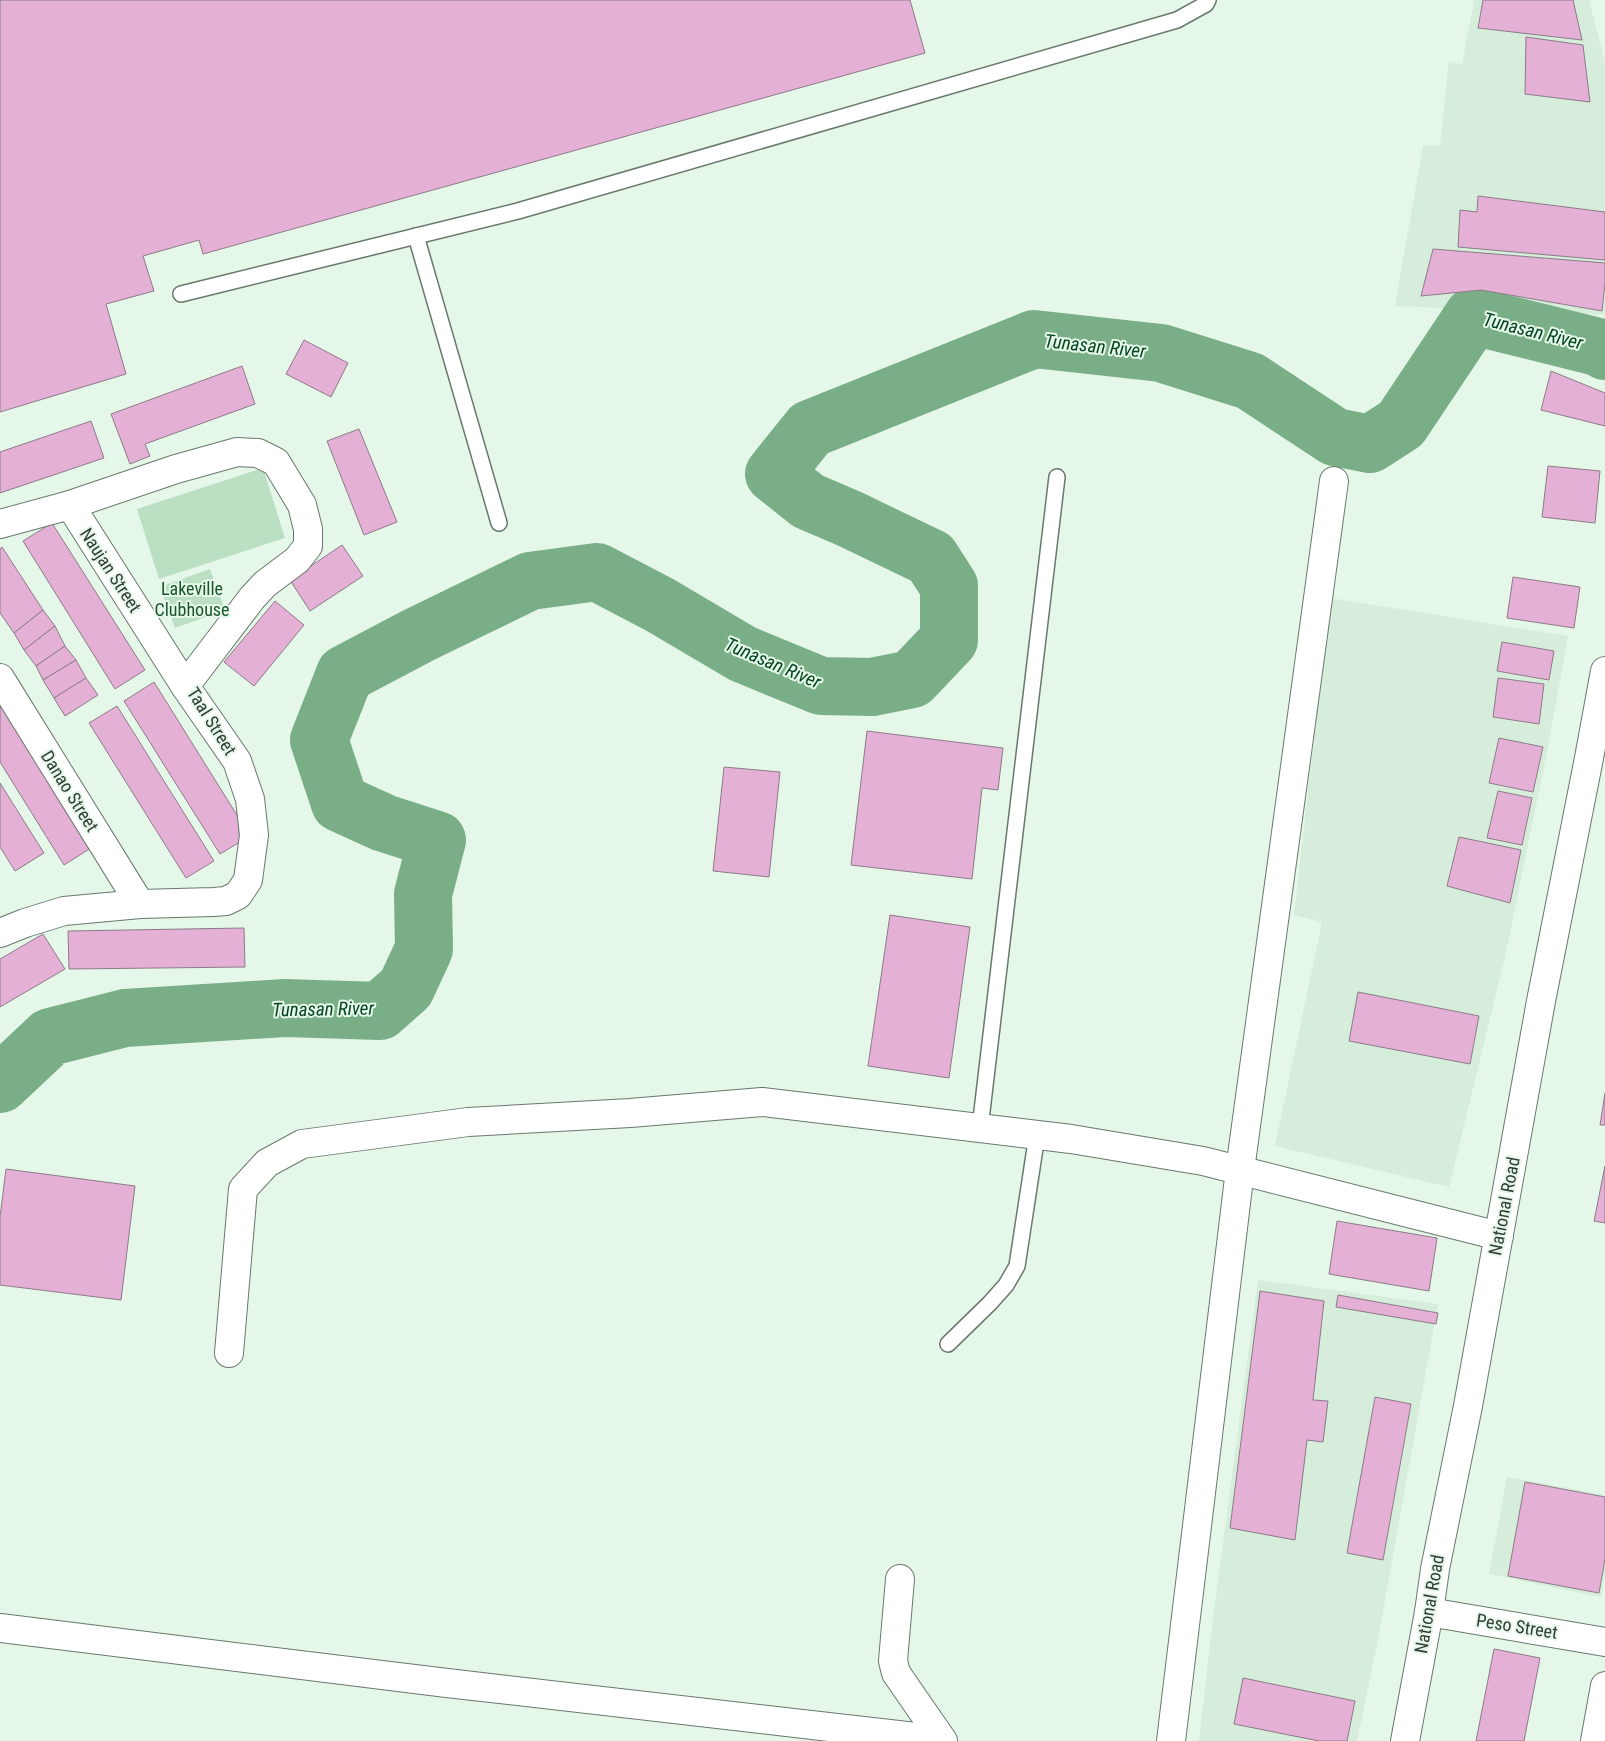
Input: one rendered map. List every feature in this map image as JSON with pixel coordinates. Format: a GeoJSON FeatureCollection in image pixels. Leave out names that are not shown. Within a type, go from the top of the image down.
{"type":"FeatureCollection","features":[{"type":"Feature","properties":{"kind":"main road","name":"Taal Street"},"geometry":{"type":"LineString","coordinates":[[0,524],[70,505],[176,469],[237,452],[258,453],[276,462],[302,505],[308,529],[308,546],[297,560],[265,584],[252,598],[185,686],[237,761],[250,800],[254,835],[248,880],[238,895],[226,901],[140,904],[64,911],[0,933]]}},
{"type":"Feature","properties":{"kind":"main road"},"geometry":{"type":"LineString","coordinates":[[1171,1741],[1240,1170],[1334,481]]}},
{"type":"Feature","properties":{"kind":"main road","name":"Naujan Street"},"geometry":{"type":"LineString","coordinates":[[70,505],[185,686]]}},
{"type":"Feature","properties":{"kind":"main road","name":"National Road"},"geometry":{"type":"LineString","coordinates":[[1405,1741],[1435,1569],[1468,1406],[1541,1002],[1597,760],[1605,671]]}},
{"type":"Feature","properties":{"kind":"main road","name":"Danao Street"},"geometry":{"type":"LineString","coordinates":[[0,678],[140,904]]}},
{"type":"Feature","properties":{"kind":"main road"},"geometry":{"type":"LineString","coordinates":[[229,1354],[243,1189],[267,1163],[302,1144],[468,1122],[630,1113],[762,1102],[1080,1140],[1203,1161],[1499,1236]]}},
{"type":"Feature","properties":{"kind":"main road"},"geometry":{"type":"LineString","coordinates":[[900,1579],[893,1661],[903,1685],[942,1740]]}},
{"type":"Feature","properties":{"kind":"main road","name":"Peso Street"},"geometry":{"type":"LineString","coordinates":[[1429,1612],[1605,1642]]}},
{"type":"Feature","properties":{"kind":"main road"},"geometry":{"type":"LineString","coordinates":[[0,1628],[448,1683],[942,1740]]}},
{"type":"Feature","properties":{"kind":"main road"},"geometry":{"type":"LineString","coordinates":[[1594,1741],[1605,1686]]}},
{"type":"Feature","properties":{"kind":"lane"},"geometry":{"type":"LineString","coordinates":[[181,294],[518,211],[1177,20],[1206,4],[1208,0]]}},
{"type":"Feature","properties":{"kind":"lane"},"geometry":{"type":"LineString","coordinates":[[416,236],[499,523]]}},
{"type":"Feature","properties":{"kind":"lane"},"geometry":{"type":"LineString","coordinates":[[980,1128],[1057,477]]}},
{"type":"Feature","properties":{"kind":"lane"},"geometry":{"type":"LineString","coordinates":[[948,1344],[1006,1285],[1016,1266],[1037,1135]]}},
{"type":"Feature","properties":{"kind":"shaded area"},"geometry":{"type":"Polygon","coordinates":[[[1474,0],[1589,0],[1605,62],[1605,315],[1395,306],[1423,146],[1440,146],[1449,61],[1462,65],[1474,0]]]}},
{"type":"Feature","properties":{"kind":"shaded area"},"geometry":{"type":"Polygon","coordinates":[[[1330,598],[1568,636],[1549,742],[1505,957],[1449,1187],[1275,1146],[1322,922],[1294,915],[1330,598]]]}},
{"type":"Feature","properties":{"kind":"shaded area"},"geometry":{"type":"Polygon","coordinates":[[[1258,1280],[1438,1304],[1377,1645],[1357,1741],[1199,1741],[1213,1618],[1258,1280]]]}},
{"type":"Feature","properties":{"kind":"shaded area"},"geometry":{"type":"Polygon","coordinates":[[[1507,1477],[1605,1495],[1605,1576],[1601,1597],[1489,1574],[1507,1477]]]}},
{"type":"Feature","properties":{"kind":"green space"},"geometry":{"type":"Polygon","coordinates":[[[263,468],[285,538],[159,579],[137,509],[263,468]]]}},
{"type":"Feature","properties":{"kind":"green space","name":"Lakeville Clubhouse"},"geometry":{"type":"Polygon","coordinates":[[[210,569],[225,610],[175,628],[160,587],[210,569]]]}},
{"type":"Feature","properties":{"kind":"building"},"geometry":{"type":"Polygon","coordinates":[[[0,0],[910,0],[925,53],[203,254],[199,240],[143,256],[154,291],[106,304],[126,374],[0,412],[0,0]]]}},
{"type":"Feature","properties":{"kind":"building"},"geometry":{"type":"Polygon","coordinates":[[[1483,0],[1573,0],[1582,40],[1478,28],[1483,0]]]}},
{"type":"Feature","properties":{"kind":"building"},"geometry":{"type":"Polygon","coordinates":[[[1526,37],[1583,45],[1590,102],[1525,94],[1526,37]]]}},
{"type":"Feature","properties":{"kind":"building"},"geometry":{"type":"Polygon","coordinates":[[[1478,196],[1605,212],[1605,260],[1458,247],[1460,210],[1477,212],[1478,196]]]}},
{"type":"Feature","properties":{"kind":"building"},"geometry":{"type":"Polygon","coordinates":[[[1433,249],[1605,263],[1602,311],[1481,290],[1421,296],[1433,249]]]}},
{"type":"Feature","properties":{"kind":"building"},"geometry":{"type":"Polygon","coordinates":[[[304,340],[348,363],[331,397],[286,374],[304,340]]]}},
{"type":"Feature","properties":{"kind":"building"},"geometry":{"type":"Polygon","coordinates":[[[242,366],[255,404],[145,444],[150,456],[130,464],[111,414],[242,366]]]}},
{"type":"Feature","properties":{"kind":"building"},"geometry":{"type":"Polygon","coordinates":[[[1551,371],[1605,393],[1605,426],[1541,410],[1551,371]]]}},
{"type":"Feature","properties":{"kind":"building"},"geometry":{"type":"Polygon","coordinates":[[[91,421],[104,458],[0,493],[0,452],[91,421]]]}},
{"type":"Feature","properties":{"kind":"building"},"geometry":{"type":"Polygon","coordinates":[[[359,429],[397,522],[364,535],[327,441],[359,429]]]}},
{"type":"Feature","properties":{"kind":"building"},"geometry":{"type":"Polygon","coordinates":[[[1548,466],[1600,471],[1595,523],[1542,517],[1548,466]]]}},
{"type":"Feature","properties":{"kind":"building"},"geometry":{"type":"Polygon","coordinates":[[[52,523],[145,670],[115,689],[23,541],[52,523]]]}},
{"type":"Feature","properties":{"kind":"building"},"geometry":{"type":"Polygon","coordinates":[[[342,545],[363,576],[310,611],[290,580],[342,545]]]}},
{"type":"Feature","properties":{"kind":"building"},"geometry":{"type":"Polygon","coordinates":[[[2,547],[43,610],[14,633],[0,613],[0,549],[2,547]]]}},
{"type":"Feature","properties":{"kind":"building"},"geometry":{"type":"Polygon","coordinates":[[[1513,577],[1580,587],[1574,628],[1507,618],[1513,577]]]}},
{"type":"Feature","properties":{"kind":"building"},"geometry":{"type":"Polygon","coordinates":[[[275,601],[304,625],[254,686],[224,662],[275,601]]]}},
{"type":"Feature","properties":{"kind":"building"},"geometry":{"type":"Polygon","coordinates":[[[43,610],[55,626],[24,650],[14,633],[43,610]]]}},
{"type":"Feature","properties":{"kind":"building"},"geometry":{"type":"Polygon","coordinates":[[[55,626],[65,646],[36,666],[24,650],[55,626]]]}},
{"type":"Feature","properties":{"kind":"building"},"geometry":{"type":"Polygon","coordinates":[[[1502,642],[1554,651],[1549,680],[1497,671],[1502,642]]]}},
{"type":"Feature","properties":{"kind":"building"},"geometry":{"type":"Polygon","coordinates":[[[65,646],[76,660],[43,680],[36,666],[65,646]]]}},
{"type":"Feature","properties":{"kind":"building"},"geometry":{"type":"Polygon","coordinates":[[[76,660],[86,678],[54,698],[43,680],[76,660]]]}},
{"type":"Feature","properties":{"kind":"building"},"geometry":{"type":"Polygon","coordinates":[[[86,678],[98,695],[65,716],[54,698],[86,678]]]}},
{"type":"Feature","properties":{"kind":"building"},"geometry":{"type":"Polygon","coordinates":[[[1498,678],[1544,684],[1539,724],[1493,717],[1498,678]]]}},
{"type":"Feature","properties":{"kind":"building"},"geometry":{"type":"Polygon","coordinates":[[[154,682],[250,836],[220,854],[124,701],[154,682]]]}},
{"type":"Feature","properties":{"kind":"building"},"geometry":{"type":"Polygon","coordinates":[[[0,696],[94,846],[64,865],[0,762],[0,696]]]}},
{"type":"Feature","properties":{"kind":"building"},"geometry":{"type":"Polygon","coordinates":[[[117,706],[214,861],[186,878],[89,723],[117,706]]]}},
{"type":"Feature","properties":{"kind":"building"},"geometry":{"type":"Polygon","coordinates":[[[867,731],[1003,748],[998,790],[982,788],[972,879],[851,865],[867,731]]]}},
{"type":"Feature","properties":{"kind":"building"},"geometry":{"type":"Polygon","coordinates":[[[1499,738],[1543,747],[1533,792],[1489,783],[1499,738]]]}},
{"type":"Feature","properties":{"kind":"building"},"geometry":{"type":"Polygon","coordinates":[[[724,767],[780,772],[769,877],[713,871],[724,767]]]}},
{"type":"Feature","properties":{"kind":"building"},"geometry":{"type":"Polygon","coordinates":[[[0,783],[44,853],[15,871],[0,847],[0,783]]]}},
{"type":"Feature","properties":{"kind":"building"},"geometry":{"type":"Polygon","coordinates":[[[1498,791],[1532,798],[1522,845],[1487,838],[1498,791]]]}},
{"type":"Feature","properties":{"kind":"building"},"geometry":{"type":"Polygon","coordinates":[[[1459,837],[1521,850],[1510,903],[1447,886],[1459,837]]]}},
{"type":"Feature","properties":{"kind":"building"},"geometry":{"type":"Polygon","coordinates":[[[890,915],[970,927],[949,1078],[868,1066],[890,915]]]}},
{"type":"Feature","properties":{"kind":"building"},"geometry":{"type":"Polygon","coordinates":[[[244,928],[245,967],[69,969],[68,931],[244,928]]]}},
{"type":"Feature","properties":{"kind":"building"},"geometry":{"type":"Polygon","coordinates":[[[43,934],[65,969],[0,1007],[0,959],[43,934]]]}},
{"type":"Feature","properties":{"kind":"building"},"geometry":{"type":"Polygon","coordinates":[[[1358,992],[1479,1016],[1470,1064],[1349,1041],[1358,992]]]}},
{"type":"Feature","properties":{"kind":"building"},"geometry":{"type":"Polygon","coordinates":[[[1605,1093],[1605,1125],[1600,1125],[1605,1093]]]}},
{"type":"Feature","properties":{"kind":"building"},"geometry":{"type":"Polygon","coordinates":[[[1605,1166],[1605,1223],[1594,1221],[1605,1166]]]}},
{"type":"Feature","properties":{"kind":"building"},"geometry":{"type":"Polygon","coordinates":[[[6,1169],[135,1186],[121,1300],[0,1285],[0,1217],[6,1169]]]}},
{"type":"Feature","properties":{"kind":"building"},"geometry":{"type":"Polygon","coordinates":[[[1337,1221],[1437,1238],[1429,1291],[1329,1274],[1337,1221]]]}},
{"type":"Feature","properties":{"kind":"building"},"geometry":{"type":"Polygon","coordinates":[[[1260,1291],[1324,1301],[1313,1400],[1328,1401],[1323,1442],[1307,1440],[1295,1540],[1230,1528],[1260,1291]]]}},
{"type":"Feature","properties":{"kind":"building"},"geometry":{"type":"Polygon","coordinates":[[[1338,1295],[1438,1313],[1436,1324],[1336,1307],[1338,1295]]]}},
{"type":"Feature","properties":{"kind":"building"},"geometry":{"type":"Polygon","coordinates":[[[1375,1397],[1411,1404],[1383,1560],[1347,1553],[1375,1397]]]}},
{"type":"Feature","properties":{"kind":"building"},"geometry":{"type":"Polygon","coordinates":[[[1525,1482],[1605,1497],[1605,1559],[1599,1593],[1508,1576],[1525,1482]]]}},
{"type":"Feature","properties":{"kind":"building"},"geometry":{"type":"Polygon","coordinates":[[[1494,1649],[1540,1658],[1524,1741],[1476,1741],[1494,1649]]]}},
{"type":"Feature","properties":{"kind":"building"},"geometry":{"type":"Polygon","coordinates":[[[1243,1678],[1355,1701],[1347,1741],[1319,1741],[1234,1724],[1243,1678]]]}},
{"type":"Feature","properties":{"kind":"waterway","name":"Tunasan River"},"geometry":{"type":"LineString","coordinates":[[0,1084],[50,1037],[125,1018],[285,1008],[380,1011],[406,988],[424,949],[423,894],[437,840],[384,823],[340,803],[319,740],[345,674],[419,635],[530,581],[597,572],[660,605],[743,654],[821,686],[872,687],[912,679],[949,640],[949,586],[931,558],[808,501],[774,474],[810,429],[1034,339],[1161,353],[1250,381],[1335,437],[1370,444],[1401,424],[1473,316],[1598,347],[1605,351]]}}]}
